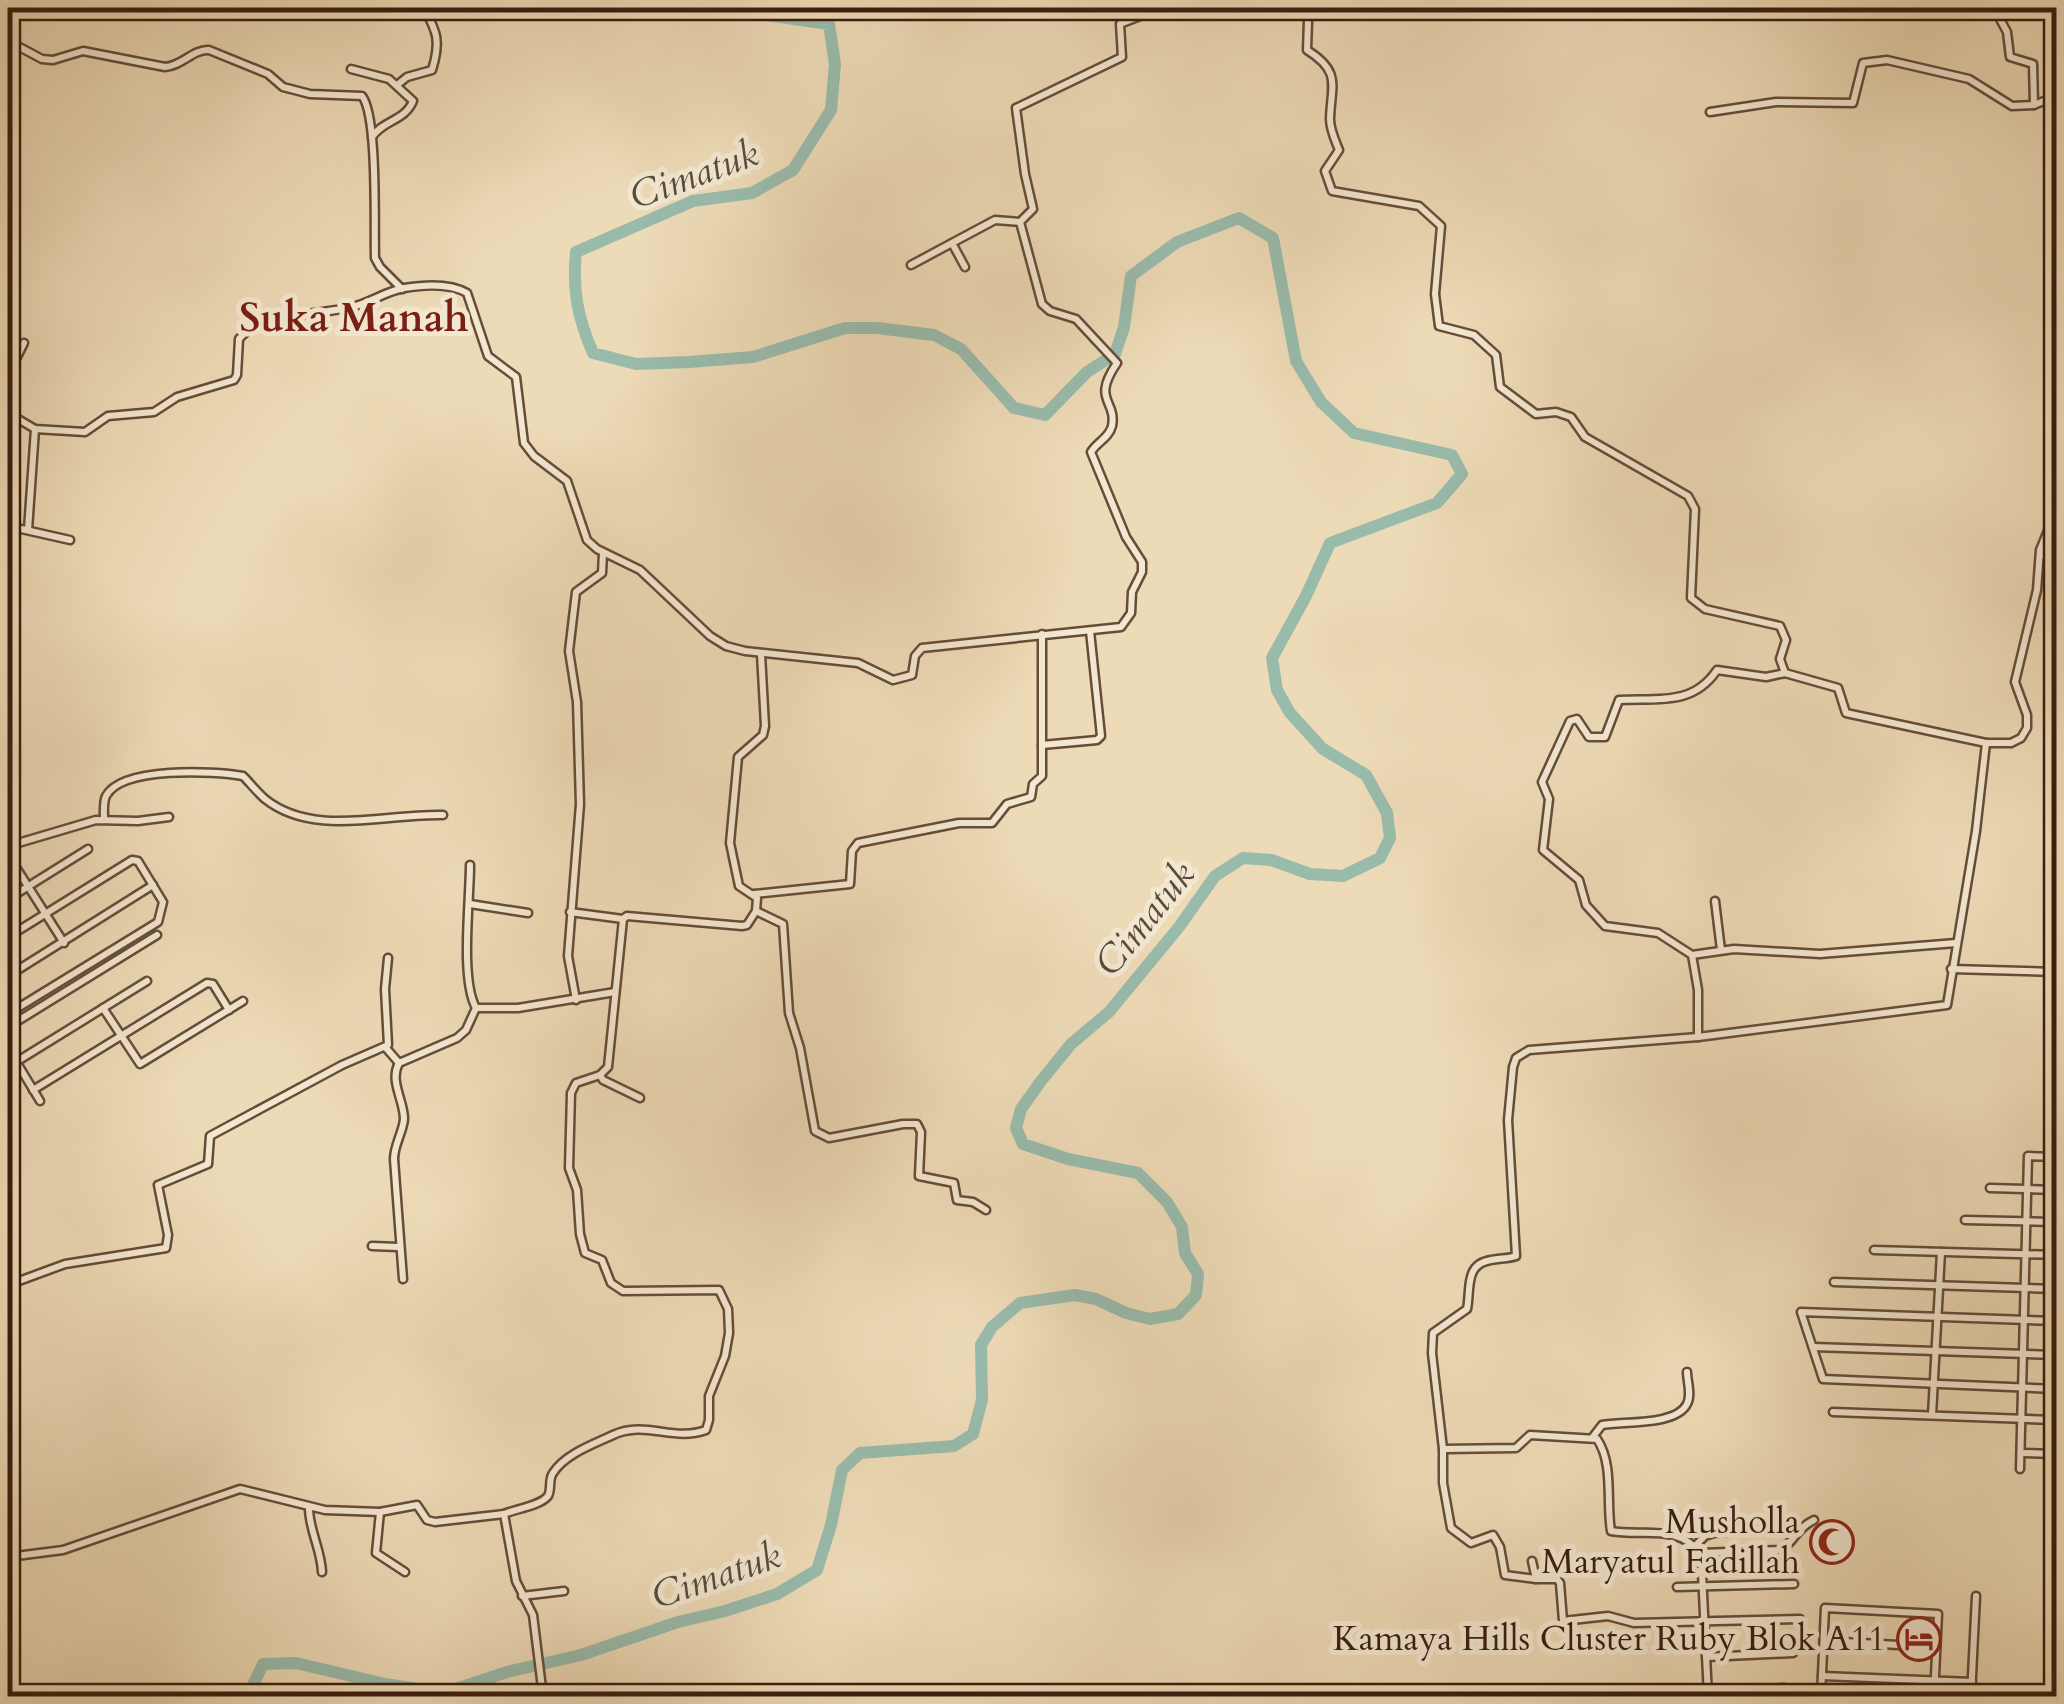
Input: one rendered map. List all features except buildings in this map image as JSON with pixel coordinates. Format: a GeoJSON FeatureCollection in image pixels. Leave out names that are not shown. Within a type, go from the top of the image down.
{"type":"FeatureCollection","features":[{"type":"Feature","properties":{"kind":"street"},"geometry":{"type":"LineString","coordinates":[[397,85],[407,76],[432,70],[438,36],[436,24],[424,8]]}},
{"type":"Feature","properties":{"kind":"street"},"geometry":{"type":"LineString","coordinates":[[911,264],[995,220],[1020,222],[1033,210],[1017,106],[1122,58],[1120,24],[1148,14],[1151,8]]}},
{"type":"Feature","properties":{"kind":"street"},"geometry":{"type":"LineString","coordinates":[[1302,8],[1308,21],[1307,50],[1321,59],[1335,80],[1330,124],[1339,150],[1325,172],[1332,190],[1419,206],[1441,226],[1436,294],[1439,326],[1474,335],[1496,355],[1500,386],[1536,414],[1556,412],[1571,418],[1585,437],[1688,496],[1695,509],[1691,598],[1705,609],[1780,626],[1786,640],[1780,658],[1785,673]]}},
{"type":"Feature","properties":{"kind":"street"},"geometry":{"type":"LineString","coordinates":[[1994,8],[2007,32],[2010,57],[2033,64],[2034,104]]}},
{"type":"Feature","properties":{"kind":"street"},"geometry":{"type":"LineString","coordinates":[[8,41],[42,59],[53,60],[83,51],[165,66],[210,50],[268,74],[283,87],[310,94],[362,96],[368,103],[371,138],[375,258],[402,288]]}},
{"type":"Feature","properties":{"kind":"street"},"geometry":{"type":"LineString","coordinates":[[1710,112],[1776,102],[1853,103],[1863,64],[1887,60],[1970,78],[2012,106],[2034,104],[2053,96],[2056,54]]}},
{"type":"Feature","properties":{"kind":"street"},"geometry":{"type":"LineString","coordinates":[[351,69],[389,79],[413,99],[404,115],[379,128],[371,138]]}},
{"type":"Feature","properties":{"kind":"street"},"geometry":{"type":"LineString","coordinates":[[8,413],[34,428],[85,432],[108,416],[154,412],[178,397],[234,380],[238,375],[239,339],[252,328],[352,307],[402,288],[454,287],[467,293],[488,356],[518,382],[524,443],[567,482],[586,540],[640,570],[718,642],[761,654],[858,663],[900,680],[912,674],[914,656],[922,648],[1113,630],[1128,622],[1134,585],[1143,567],[1126,537],[1092,454],[1112,425],[1105,391],[1118,362],[1076,318],[1044,307],[1020,222]]}},
{"type":"Feature","properties":{"kind":"street"},"geometry":{"type":"LineString","coordinates":[[952,243],[965,267]]}},
{"type":"Feature","properties":{"kind":"street"},"geometry":{"type":"LineString","coordinates":[[8,366],[24,343]]}},
{"type":"Feature","properties":{"kind":"street"},"geometry":{"type":"LineString","coordinates":[[28,530],[34,428]]}},
{"type":"Feature","properties":{"kind":"street"},"geometry":{"type":"LineString","coordinates":[[1956,943],[1820,954],[1721,950],[1692,955],[1658,933],[1604,926],[1586,905],[1578,880],[1543,850],[1549,798],[1542,782],[1570,722],[1576,719],[1589,737],[1605,737],[1619,700],[1688,697],[1706,686],[1717,670],[1766,677],[1785,673],[1838,688],[1846,713],[1986,742],[2020,738],[2027,715],[2015,682],[2042,555],[2056,512]]}},
{"type":"Feature","properties":{"kind":"street"},"geometry":{"type":"LineString","coordinates":[[8,526],[70,540]]}},
{"type":"Feature","properties":{"kind":"street"},"geometry":{"type":"LineString","coordinates":[[576,1000],[568,967],[580,804],[570,630],[576,592],[602,573],[602,552]]}},
{"type":"Feature","properties":{"kind":"street"},"geometry":{"type":"LineString","coordinates":[[2042,555],[2056,561]]}},
{"type":"Feature","properties":{"kind":"street"},"geometry":{"type":"LineString","coordinates":[[1042,745],[1094,741],[1101,736],[1090,632]]}},
{"type":"Feature","properties":{"kind":"street"},"geometry":{"type":"LineString","coordinates":[[761,654],[765,726],[762,735],[738,756],[730,836],[740,886],[754,894],[850,884],[852,851],[858,843],[959,823],[995,821],[1007,804],[1032,795],[1034,784],[1042,776],[1042,634]]}},
{"type":"Feature","properties":{"kind":"street"},"geometry":{"type":"LineString","coordinates":[[1800,1619],[1634,1623],[1608,1616],[1563,1621],[1557,1579],[1536,1580],[1505,1574],[1500,1547],[1493,1535],[1470,1543],[1451,1528],[1445,1501],[1433,1334],[1466,1309],[1470,1276],[1478,1264],[1513,1258],[1518,1251],[1508,1120],[1516,1058],[1529,1050],[1698,1037],[1945,1007],[1976,831],[1986,742]]}},
{"type":"Feature","properties":{"kind":"street"},"geometry":{"type":"LineString","coordinates":[[104,819],[105,799],[111,790],[138,777],[180,773],[242,776],[272,804],[322,823],[443,815]]}},
{"type":"Feature","properties":{"kind":"street"},"geometry":{"type":"LineString","coordinates":[[8,846],[104,819],[138,822],[169,817]]}},
{"type":"Feature","properties":{"kind":"street"},"geometry":{"type":"LineString","coordinates":[[8,900],[88,849]]}},
{"type":"Feature","properties":{"kind":"street"},"geometry":{"type":"LineString","coordinates":[[9,860],[64,943]]}},
{"type":"Feature","properties":{"kind":"street"},"geometry":{"type":"LineString","coordinates":[[8,937],[136,860],[163,902],[158,922],[8,1014]]}},
{"type":"Feature","properties":{"kind":"street"},"geometry":{"type":"LineString","coordinates":[[470,866],[468,972],[476,1008]]}},
{"type":"Feature","properties":{"kind":"street"},"geometry":{"type":"LineString","coordinates":[[8,976],[154,885]]}},
{"type":"Feature","properties":{"kind":"street"},"geometry":{"type":"LineString","coordinates":[[570,912],[742,926],[756,912],[754,894]]}},
{"type":"Feature","properties":{"kind":"street"},"geometry":{"type":"LineString","coordinates":[[1715,901],[1721,950]]}},
{"type":"Feature","properties":{"kind":"street"},"geometry":{"type":"LineString","coordinates":[[470,904],[528,914]]}},
{"type":"Feature","properties":{"kind":"street"},"geometry":{"type":"LineString","coordinates":[[756,912],[783,924],[789,1013],[816,1131],[829,1138],[917,1124],[921,1132],[919,1176],[954,1182],[957,1200],[973,1202],[986,1210]]}},
{"type":"Feature","properties":{"kind":"street"},"geometry":{"type":"LineString","coordinates":[[8,1556],[69,1548],[240,1490],[309,1508],[380,1512],[417,1505],[434,1522],[504,1514],[545,1498],[551,1476],[560,1465],[622,1431],[638,1427],[693,1434],[706,1430],[710,1420],[709,1396],[726,1356],[728,1309],[719,1290],[623,1291],[612,1283],[602,1260],[583,1248],[576,1190],[569,1168],[571,1093],[576,1083],[600,1075],[608,1067],[623,919]]}},
{"type":"Feature","properties":{"kind":"street"},"geometry":{"type":"LineString","coordinates":[[8,1028],[156,936]]}},
{"type":"Feature","properties":{"kind":"street"},"geometry":{"type":"LineString","coordinates":[[1692,955],[1698,990],[1698,1037]]}},
{"type":"Feature","properties":{"kind":"street"},"geometry":{"type":"LineString","coordinates":[[386,1048],[388,958]]}},
{"type":"Feature","properties":{"kind":"street"},"geometry":{"type":"LineString","coordinates":[[83,968],[89,977]]}},
{"type":"Feature","properties":{"kind":"street"},"geometry":{"type":"LineString","coordinates":[[1951,969],[2056,972]]}},
{"type":"Feature","properties":{"kind":"street"},"geometry":{"type":"LineString","coordinates":[[16,1062],[148,980]]}},
{"type":"Feature","properties":{"kind":"street"},"geometry":{"type":"LineString","coordinates":[[34,1090],[210,983],[229,1010]]}},
{"type":"Feature","properties":{"kind":"street"},"geometry":{"type":"LineString","coordinates":[[476,1008],[494,1010],[615,992]]}},
{"type":"Feature","properties":{"kind":"street"},"geometry":{"type":"LineString","coordinates":[[102,1008],[140,1064],[244,1001]]}},
{"type":"Feature","properties":{"kind":"street"},"geometry":{"type":"LineString","coordinates":[[403,1279],[394,1148],[404,1122],[395,1075],[399,1063],[464,1033],[476,1008]]}},
{"type":"Feature","properties":{"kind":"street"},"geometry":{"type":"LineString","coordinates":[[8,1048],[40,1101]]}},
{"type":"Feature","properties":{"kind":"street"},"geometry":{"type":"LineString","coordinates":[[386,1048],[399,1063]]}},
{"type":"Feature","properties":{"kind":"street"},"geometry":{"type":"LineString","coordinates":[[8,1284],[65,1264],[163,1250],[168,1244],[158,1186],[208,1164],[210,1136],[342,1065],[386,1048]]}},
{"type":"Feature","properties":{"kind":"street"},"geometry":{"type":"LineString","coordinates":[[600,1075],[640,1098]]}},
{"type":"Feature","properties":{"kind":"street"},"geometry":{"type":"LineString","coordinates":[[2020,1469],[2028,1156],[2056,1157]]}},
{"type":"Feature","properties":{"kind":"street"},"geometry":{"type":"LineString","coordinates":[[1990,1188],[2056,1190]]}},
{"type":"Feature","properties":{"kind":"street"},"geometry":{"type":"LineString","coordinates":[[1965,1220],[2056,1222]]}},
{"type":"Feature","properties":{"kind":"street"},"geometry":{"type":"LineString","coordinates":[[372,1246],[398,1247]]}},
{"type":"Feature","properties":{"kind":"street"},"geometry":{"type":"LineString","coordinates":[[1874,1250],[2056,1255]]}},
{"type":"Feature","properties":{"kind":"street"},"geometry":{"type":"LineString","coordinates":[[1932,1415],[1941,1252]]}},
{"type":"Feature","properties":{"kind":"street"},"geometry":{"type":"LineString","coordinates":[[1834,1282],[2056,1288]]}},
{"type":"Feature","properties":{"kind":"street"},"geometry":{"type":"LineString","coordinates":[[2056,1320],[1801,1312],[1823,1378],[2056,1390]]}},
{"type":"Feature","properties":{"kind":"street"},"geometry":{"type":"LineString","coordinates":[[1813,1347],[2056,1355]]}},
{"type":"Feature","properties":{"kind":"street"},"geometry":{"type":"LineString","coordinates":[[1592,1438],[1602,1425],[1665,1419],[1682,1410],[1688,1398],[1687,1372]]}},
{"type":"Feature","properties":{"kind":"street"},"geometry":{"type":"LineString","coordinates":[[1833,1412],[2056,1420]]}},
{"type":"Feature","properties":{"kind":"street"},"geometry":{"type":"LineString","coordinates":[[1443,1449],[1516,1448],[1530,1435],[1597,1439],[1603,1449],[1611,1530],[1666,1532],[1681,1536],[1701,1553],[1708,1694],[1784,1688]]}},
{"type":"Feature","properties":{"kind":"street"},"geometry":{"type":"LineString","coordinates":[[2020,1453],[2056,1454]]}},
{"type":"Feature","properties":{"kind":"street"},"geometry":{"type":"LineString","coordinates":[[309,1508],[322,1572]]}},
{"type":"Feature","properties":{"kind":"street"},"geometry":{"type":"LineString","coordinates":[[380,1512],[376,1553],[405,1572]]}},
{"type":"Feature","properties":{"kind":"street"},"geometry":{"type":"LineString","coordinates":[[504,1514],[508,1550],[522,1596],[533,1615],[543,1696]]}},
{"type":"Feature","properties":{"kind":"street"},"geometry":{"type":"LineString","coordinates":[[1695,1546],[1708,1534],[1799,1526],[1814,1520]]}},
{"type":"Feature","properties":{"kind":"street"},"geometry":{"type":"LineString","coordinates":[[1701,1553],[1779,1550],[1788,1545],[1799,1526]]}},
{"type":"Feature","properties":{"kind":"street"},"geometry":{"type":"LineString","coordinates":[[1532,1561],[1536,1580]]}},
{"type":"Feature","properties":{"kind":"street"},"geometry":{"type":"LineString","coordinates":[[1676,1587],[1794,1584]]}},
{"type":"Feature","properties":{"kind":"street"},"geometry":{"type":"LineString","coordinates":[[522,1596],[564,1591]]}},
{"type":"Feature","properties":{"kind":"street"},"geometry":{"type":"LineString","coordinates":[[1972,1696],[1976,1596]]}},
{"type":"Feature","properties":{"kind":"street"},"geometry":{"type":"LineString","coordinates":[[1822,1696],[1825,1608],[1938,1614],[1934,1696]]}},
{"type":"Feature","properties":{"kind":"street"},"geometry":{"type":"LineString","coordinates":[[1824,1641],[1936,1647]]}},
{"type":"Feature","properties":{"kind":"street"},"geometry":{"type":"LineString","coordinates":[[1706,1657],[1792,1653]]}},
{"type":"Feature","properties":{"kind":"street"},"geometry":{"type":"LineString","coordinates":[[1822,1676],[1972,1682]]}},
{"type":"Feature","properties":{"kind":"waterway","name":"Cimatuk"},"geometry":{"type":"LineString","coordinates":[[248,1696],[263,1664],[296,1663],[444,1693],[777,1594],[817,1570],[842,1470],[860,1453],[954,1446],[973,1434],[982,1400],[981,1345],[992,1327],[1020,1303],[1075,1295],[1150,1319],[1178,1314],[1196,1295],[1198,1274],[1185,1253],[1182,1227],[1167,1202],[1138,1173],[1068,1159],[1023,1144],[1016,1128],[1021,1109],[1071,1044],[1109,1012],[1215,876],[1243,858],[1271,860],[1310,874],[1343,876],[1380,858],[1390,838],[1387,813],[1366,775],[1323,749],[1290,713],[1277,690],[1272,658],[1330,543],[1437,503],[1462,474],[1452,455],[1354,433],[1321,402],[1296,361],[1273,238],[1239,218],[1177,242],[1131,276],[1124,327],[1115,354],[1087,372],[1045,415],[1014,408],[961,349],[934,335],[845,328],[753,357],[689,362],[636,364],[593,353],[577,304],[576,252],[693,201],[752,193],[793,170],[831,110],[835,64],[829,24],[716,8]]}},
{"type":"Feature","properties":{"kind":"place","name":"Musholla Maryatul Fadillah"},"geometry":{"type":"Point","coordinates":[1832,1542]}},
{"type":"Feature","properties":{"kind":"place","name":"Kamaya Hills Cluster Ruby Blok A11"},"geometry":{"type":"Point","coordinates":[1919,1639]}},
{"type":"Feature","properties":{"kind":"district","name":"Suka Manah"},"geometry":{"type":"Point","coordinates":[354,318]}}]}
